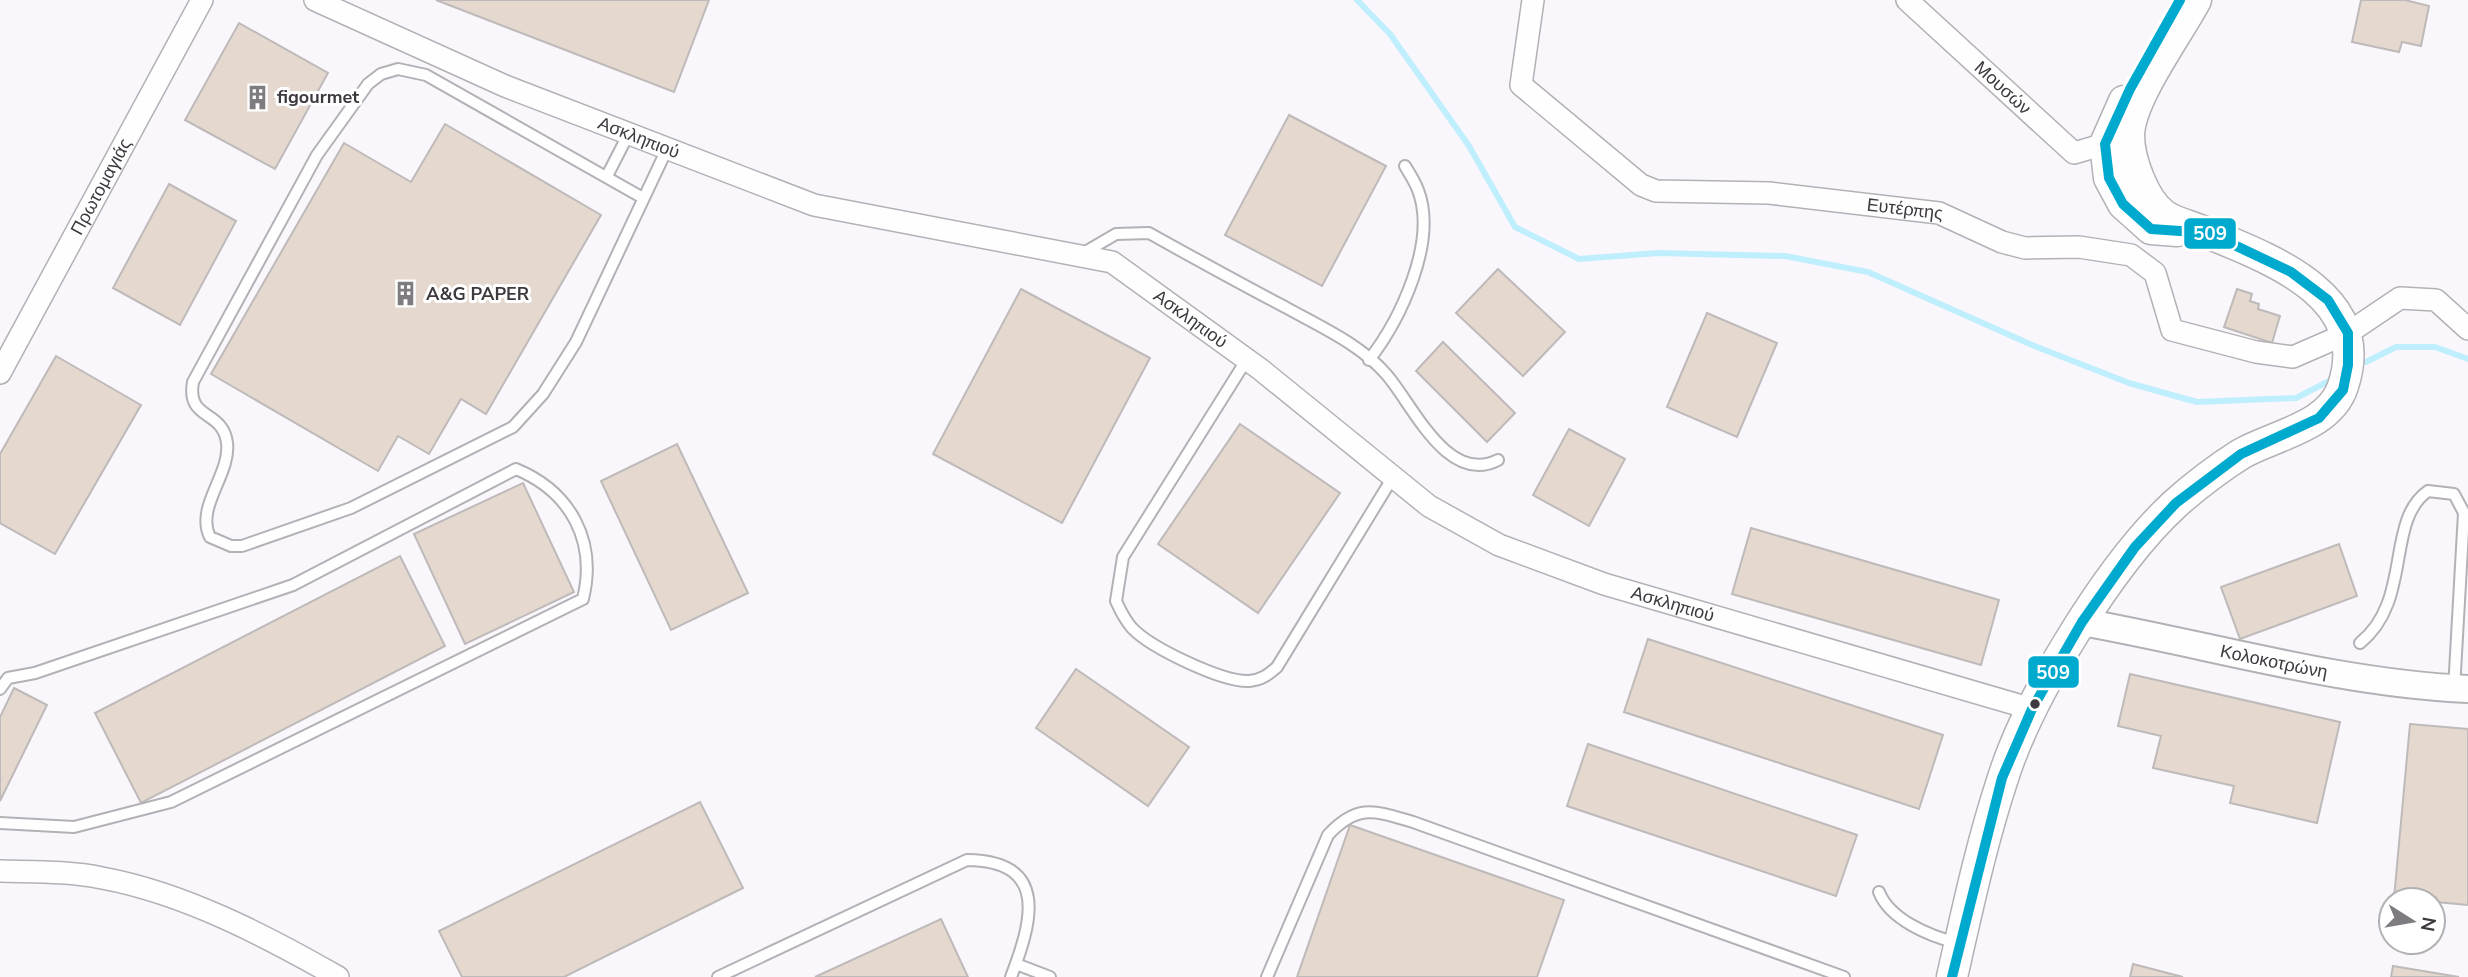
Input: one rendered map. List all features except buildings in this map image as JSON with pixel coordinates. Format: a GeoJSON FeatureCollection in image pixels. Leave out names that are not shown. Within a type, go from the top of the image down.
{"type":"FeatureCollection","features":[{"type":"Feature","properties":{"kind":"main road"},"geometry":{"type":"LineString","coordinates":[[2180,0],[2130,89],[2105,144],[2109,178],[2123,204],[2151,229],[2209,233]]}},
{"type":"Feature","properties":{"kind":"main road"},"geometry":{"type":"LineString","coordinates":[[1952,977],[2002,778],[2032,709],[2082,622],[2136,547],[2176,503],[2241,454],[2319,418],[2343,390],[2348,365],[2348,332],[2328,300],[2291,272],[2209,233],[2163,215],[2147,193],[2135,165],[2129,134],[2143,93],[2196,0]]}},
{"type":"Feature","properties":{"kind":"street","name":"Πρωτομαγιάς"},"geometry":{"type":"LineString","coordinates":[[0,373],[202,0]]}},
{"type":"Feature","properties":{"kind":"street","name":"Ασκληπιού"},"geometry":{"type":"LineString","coordinates":[[315,0],[505,86],[814,205],[1112,262],[1247,359],[1429,506],[1500,545],[1591,579],[2032,709]]}},
{"type":"Feature","properties":{"kind":"street","name":"Ευτέρπης"},"geometry":{"type":"LineString","coordinates":[[1533,0],[1521,85],[1649,188],[1681,193],[1769,193],[1939,213],[2002,243],[2025,248],[2079,247],[2131,255],[2155,273],[2172,330],[2256,352],[2293,357],[2348,332]]}},
{"type":"Feature","properties":{"kind":"street","name":"Μουσών"},"geometry":{"type":"LineString","coordinates":[[1907,0],[2074,153],[2105,144]]}},
{"type":"Feature","properties":{"kind":"street"},"geometry":{"type":"LineString","coordinates":[[2348,332],[2400,298],[2436,300],[2468,330]]}},
{"type":"Feature","properties":{"kind":"street","name":"Κολοκοτρώνη"},"geometry":{"type":"LineString","coordinates":[[2082,622],[2178,639],[2325,674],[2461,689]]}},
{"type":"Feature","properties":{"kind":"street"},"geometry":{"type":"LineString","coordinates":[[0,872],[70,874],[131,885],[198,908],[338,977]]}},
{"type":"Feature","properties":{"kind":"lane"},"geometry":{"type":"LineString","coordinates":[[643,198],[426,75],[398,69],[381,74],[368,84],[317,155],[193,382],[193,405],[222,426],[228,442],[227,456],[206,522],[210,537],[231,546],[242,545],[351,508],[513,427],[543,394],[576,342],[667,149]]}},
{"type":"Feature","properties":{"kind":"lane"},"geometry":{"type":"LineString","coordinates":[[607,176],[628,135]]}},
{"type":"Feature","properties":{"kind":"lane"},"geometry":{"type":"LineString","coordinates":[[1369,360],[1390,332],[1405,299],[1424,229],[1419,191],[1405,166]]}},
{"type":"Feature","properties":{"kind":"lane"},"geometry":{"type":"LineString","coordinates":[[1080,255],[1116,234],[1149,233],[1318,325],[1369,360],[1386,374],[1409,409],[1447,453],[1475,464],[1488,465],[1498,460]]}},
{"type":"Feature","properties":{"kind":"lane"},"geometry":{"type":"LineString","coordinates":[[1247,359],[1123,557],[1116,600],[1134,630],[1161,647],[1222,676],[1247,681],[1264,678],[1277,667],[1394,477]]}},
{"type":"Feature","properties":{"kind":"lane"},"geometry":{"type":"LineString","coordinates":[[0,689],[8,678],[36,673],[293,585],[516,468],[544,483],[567,505],[576,518],[587,550],[587,583],[583,599],[171,802],[74,827],[0,823]]}},
{"type":"Feature","properties":{"kind":"lane"},"geometry":{"type":"LineString","coordinates":[[2361,643],[2385,615],[2406,522],[2416,499],[2428,491],[2454,494],[2461,502],[2464,513],[2461,689]]}},
{"type":"Feature","properties":{"kind":"lane"},"geometry":{"type":"LineString","coordinates":[[1267,977],[1328,835],[1343,818],[1360,811],[1413,822],[1844,977]]}},
{"type":"Feature","properties":{"kind":"lane"},"geometry":{"type":"LineString","coordinates":[[718,977],[967,860],[993,862],[1005,867],[1018,876],[1026,887],[1030,918],[1011,977]]}},
{"type":"Feature","properties":{"kind":"lane"},"geometry":{"type":"LineString","coordinates":[[1879,892],[1888,906],[1919,929],[1959,944]]}},
{"type":"Feature","properties":{"kind":"lane"},"geometry":{"type":"LineString","coordinates":[[1016,964],[1050,977]]}},
{"type":"Feature","properties":{"kind":"waterway"},"geometry":{"type":"LineString","coordinates":[[1357,0],[1390,34],[1469,146],[1515,227],[1579,259],[1658,253],[1785,256],[1868,272],[2032,345],[2129,383],[2197,402],[2296,398],[2333,379]]}},
{"type":"Feature","properties":{"kind":"waterway"},"geometry":{"type":"LineString","coordinates":[[2366,362],[2396,347],[2435,347],[2468,359]]}},
{"type":"Feature","properties":{"kind":"transit line","name":"509"},"geometry":{"type":"LineString","coordinates":[[1952,977],[2002,778],[2032,709],[2082,622],[2135,547],[2176,503],[2241,454],[2319,418],[2343,390],[2348,365],[2348,333],[2328,300],[2291,272],[2209,233],[2151,229],[2123,204],[2109,178],[2105,144],[2130,89],[2180,0]]}},
{"type":"Feature","properties":{"kind":"place","name":"figourmet"},"geometry":{"type":"Point","coordinates":[257,97]}},
{"type":"Feature","properties":{"kind":"place","name":"A&G PAPER"},"geometry":{"type":"Point","coordinates":[406,294]}}]}
